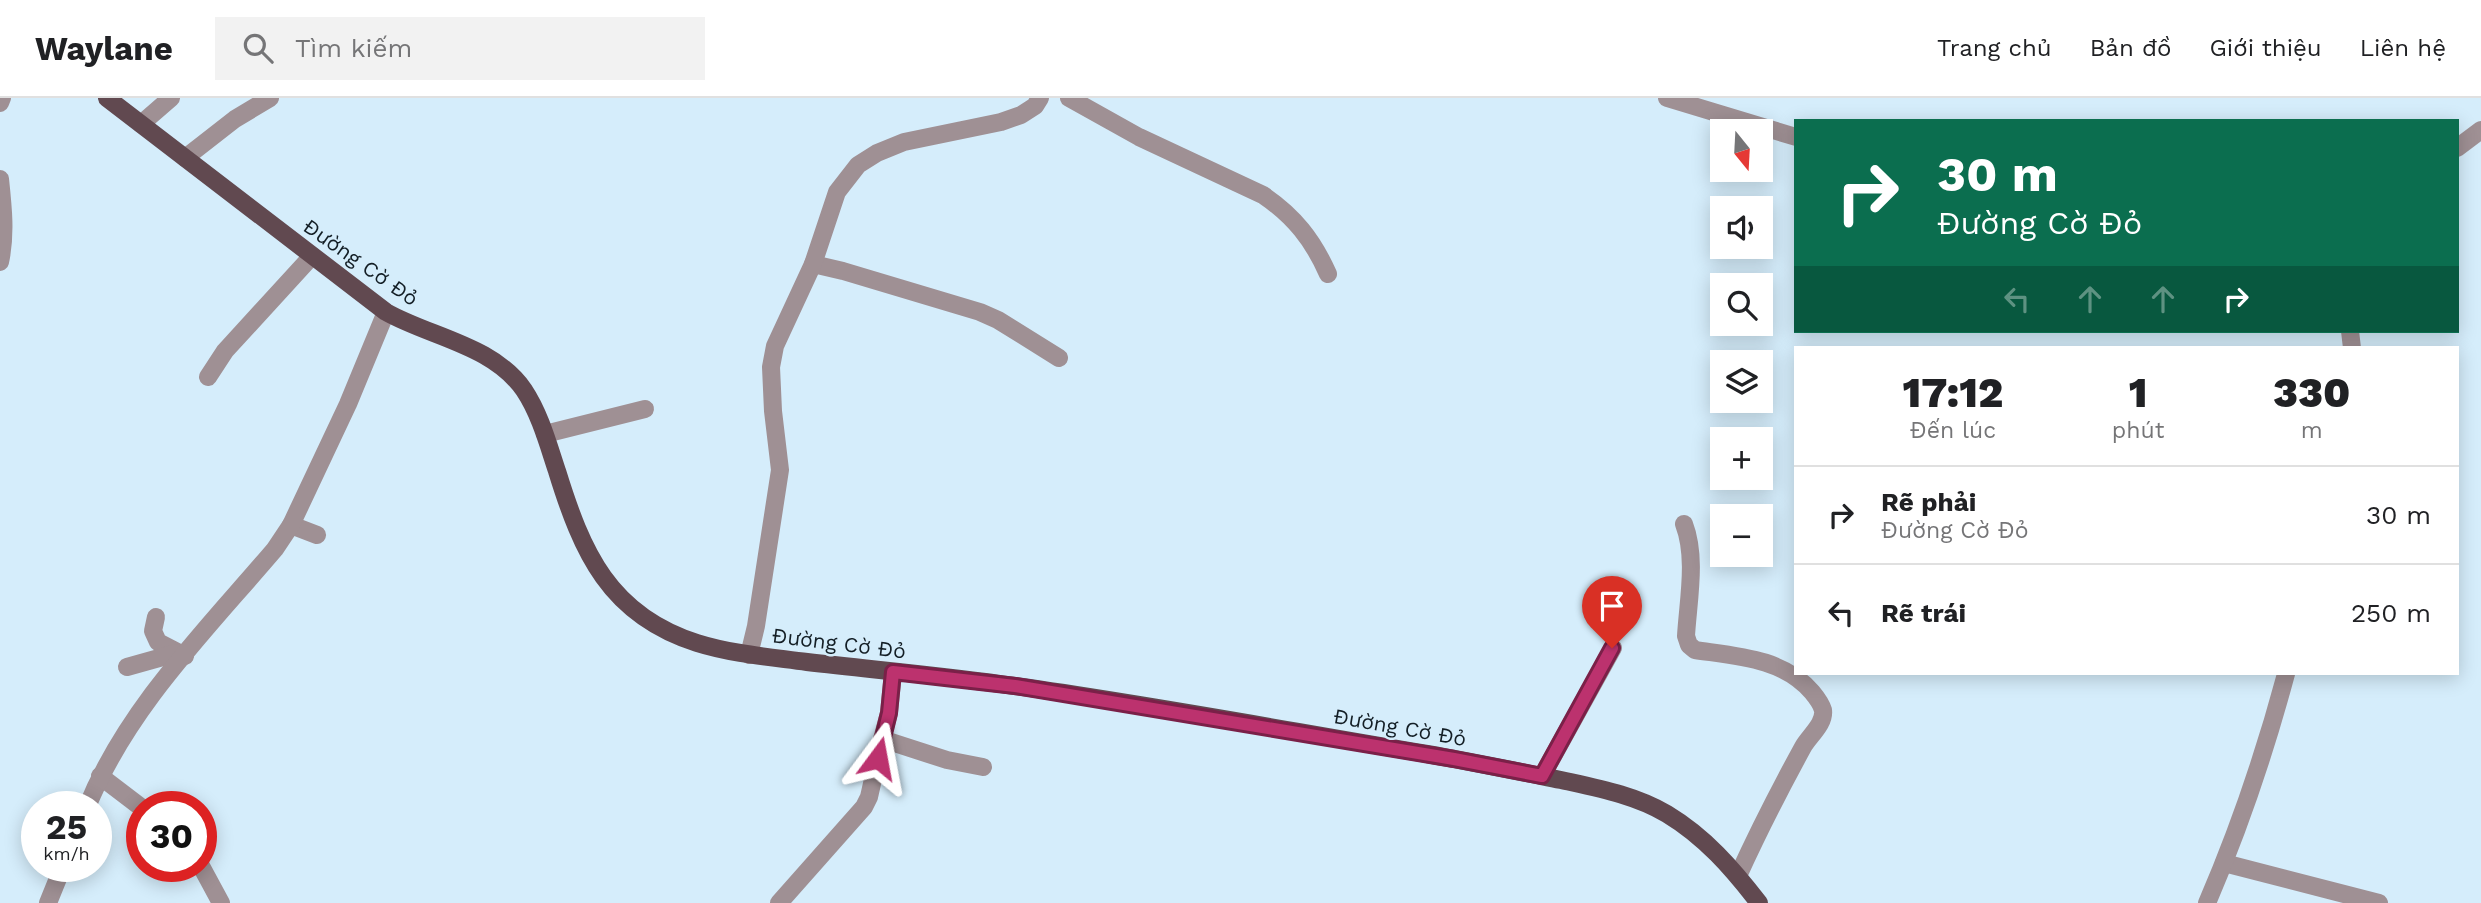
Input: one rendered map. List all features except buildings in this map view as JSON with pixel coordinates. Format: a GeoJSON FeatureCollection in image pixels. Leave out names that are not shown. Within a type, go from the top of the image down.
{"type":"FeatureCollection","features":[{"type":"Feature","properties":{"kind":"main road","name":"Đường Cờ Đỏ"},"geometry":{"type":"LineString","coordinates":[[107,98],[386,312],[405,323],[495,361],[523,389],[545,434],[571,516],[585,549],[625,604],[669,632],[698,644],[749,655],[1015,686],[1454,759],[1611,791],[1665,813],[1717,852],[1759,903]]}},
{"type":"Feature","properties":{"kind":"street"},"geometry":{"type":"LineString","coordinates":[[0,103],[2,98]]}},
{"type":"Feature","properties":{"kind":"street"},"geometry":{"type":"LineString","coordinates":[[141,124],[172,98]]}},
{"type":"Feature","properties":{"kind":"street"},"geometry":{"type":"LineString","coordinates":[[185,158],[234,119],[270,98]]}},
{"type":"Feature","properties":{"kind":"street"},"geometry":{"type":"LineString","coordinates":[[749,655],[756,626],[780,470],[771,367],[775,346],[813,264],[837,192],[858,165],[877,153],[904,142],[1021,115],[1035,106],[1041,98]]}},
{"type":"Feature","properties":{"kind":"street"},"geometry":{"type":"LineString","coordinates":[[1069,98],[1139,137],[1272,201],[1310,237],[1328,274]]}},
{"type":"Feature","properties":{"kind":"street"},"geometry":{"type":"LineString","coordinates":[[1667,98],[1794,137]]}},
{"type":"Feature","properties":{"kind":"street"},"geometry":{"type":"LineString","coordinates":[[2459,146],[2481,130]]}},
{"type":"Feature","properties":{"kind":"street"},"geometry":{"type":"LineString","coordinates":[[0,179],[3,208],[3,248],[0,262]]}},
{"type":"Feature","properties":{"kind":"street"},"geometry":{"type":"LineString","coordinates":[[208,377],[225,351],[312,256]]}},
{"type":"Feature","properties":{"kind":"street"},"geometry":{"type":"LineString","coordinates":[[813,264],[980,312],[1059,358]]}},
{"type":"Feature","properties":{"kind":"street"},"geometry":{"type":"LineString","coordinates":[[94,791],[135,718],[181,654],[275,549],[291,525],[348,404],[386,312]]}},
{"type":"Feature","properties":{"kind":"street"},"geometry":{"type":"LineString","coordinates":[[545,434],[645,409]]}},
{"type":"Feature","properties":{"kind":"street"},"geometry":{"type":"LineString","coordinates":[[1685,524],[1690,560],[1686,636],[1689,645],[1695,650],[1744,656],[1782,668],[1808,687],[1819,700],[1823,710],[1823,718],[1776,797],[1738,876]]}},
{"type":"Feature","properties":{"kind":"street"},"geometry":{"type":"LineString","coordinates":[[291,525],[317,536]]}},
{"type":"Feature","properties":{"kind":"street"},"geometry":{"type":"LineString","coordinates":[[156,617],[153,631],[155,638],[181,654]]}},
{"type":"Feature","properties":{"kind":"street"},"geometry":{"type":"LineString","coordinates":[[1542,776],[1612,648]]}},
{"type":"Feature","properties":{"kind":"street"},"geometry":{"type":"LineString","coordinates":[[127,667],[181,654]]}},
{"type":"Feature","properties":{"kind":"street"},"geometry":{"type":"LineString","coordinates":[[779,903],[864,807],[869,797],[889,713],[893,672]]}},
{"type":"Feature","properties":{"kind":"street"},"geometry":{"type":"LineString","coordinates":[[2207,903],[2266,748],[2287,675]]}},
{"type":"Feature","properties":{"kind":"street"},"geometry":{"type":"LineString","coordinates":[[882,739],[947,760],[983,767]]}},
{"type":"Feature","properties":{"kind":"street"},"geometry":{"type":"LineString","coordinates":[[100,776],[126,796]]}},
{"type":"Feature","properties":{"kind":"street"},"geometry":{"type":"LineString","coordinates":[[2224,863],[2379,903]]}},
{"type":"Feature","properties":{"kind":"street"},"geometry":{"type":"LineString","coordinates":[[48,903],[57,882]]}},
{"type":"Feature","properties":{"kind":"street"},"geometry":{"type":"LineString","coordinates":[[210,882],[221,903]]}},
{"type":"Feature","properties":{"kind":"route"},"geometry":{"type":"LineString","coordinates":[[878,758],[889,713],[893,672],[1015,686],[1542,776],[1612,648]]}}]}
